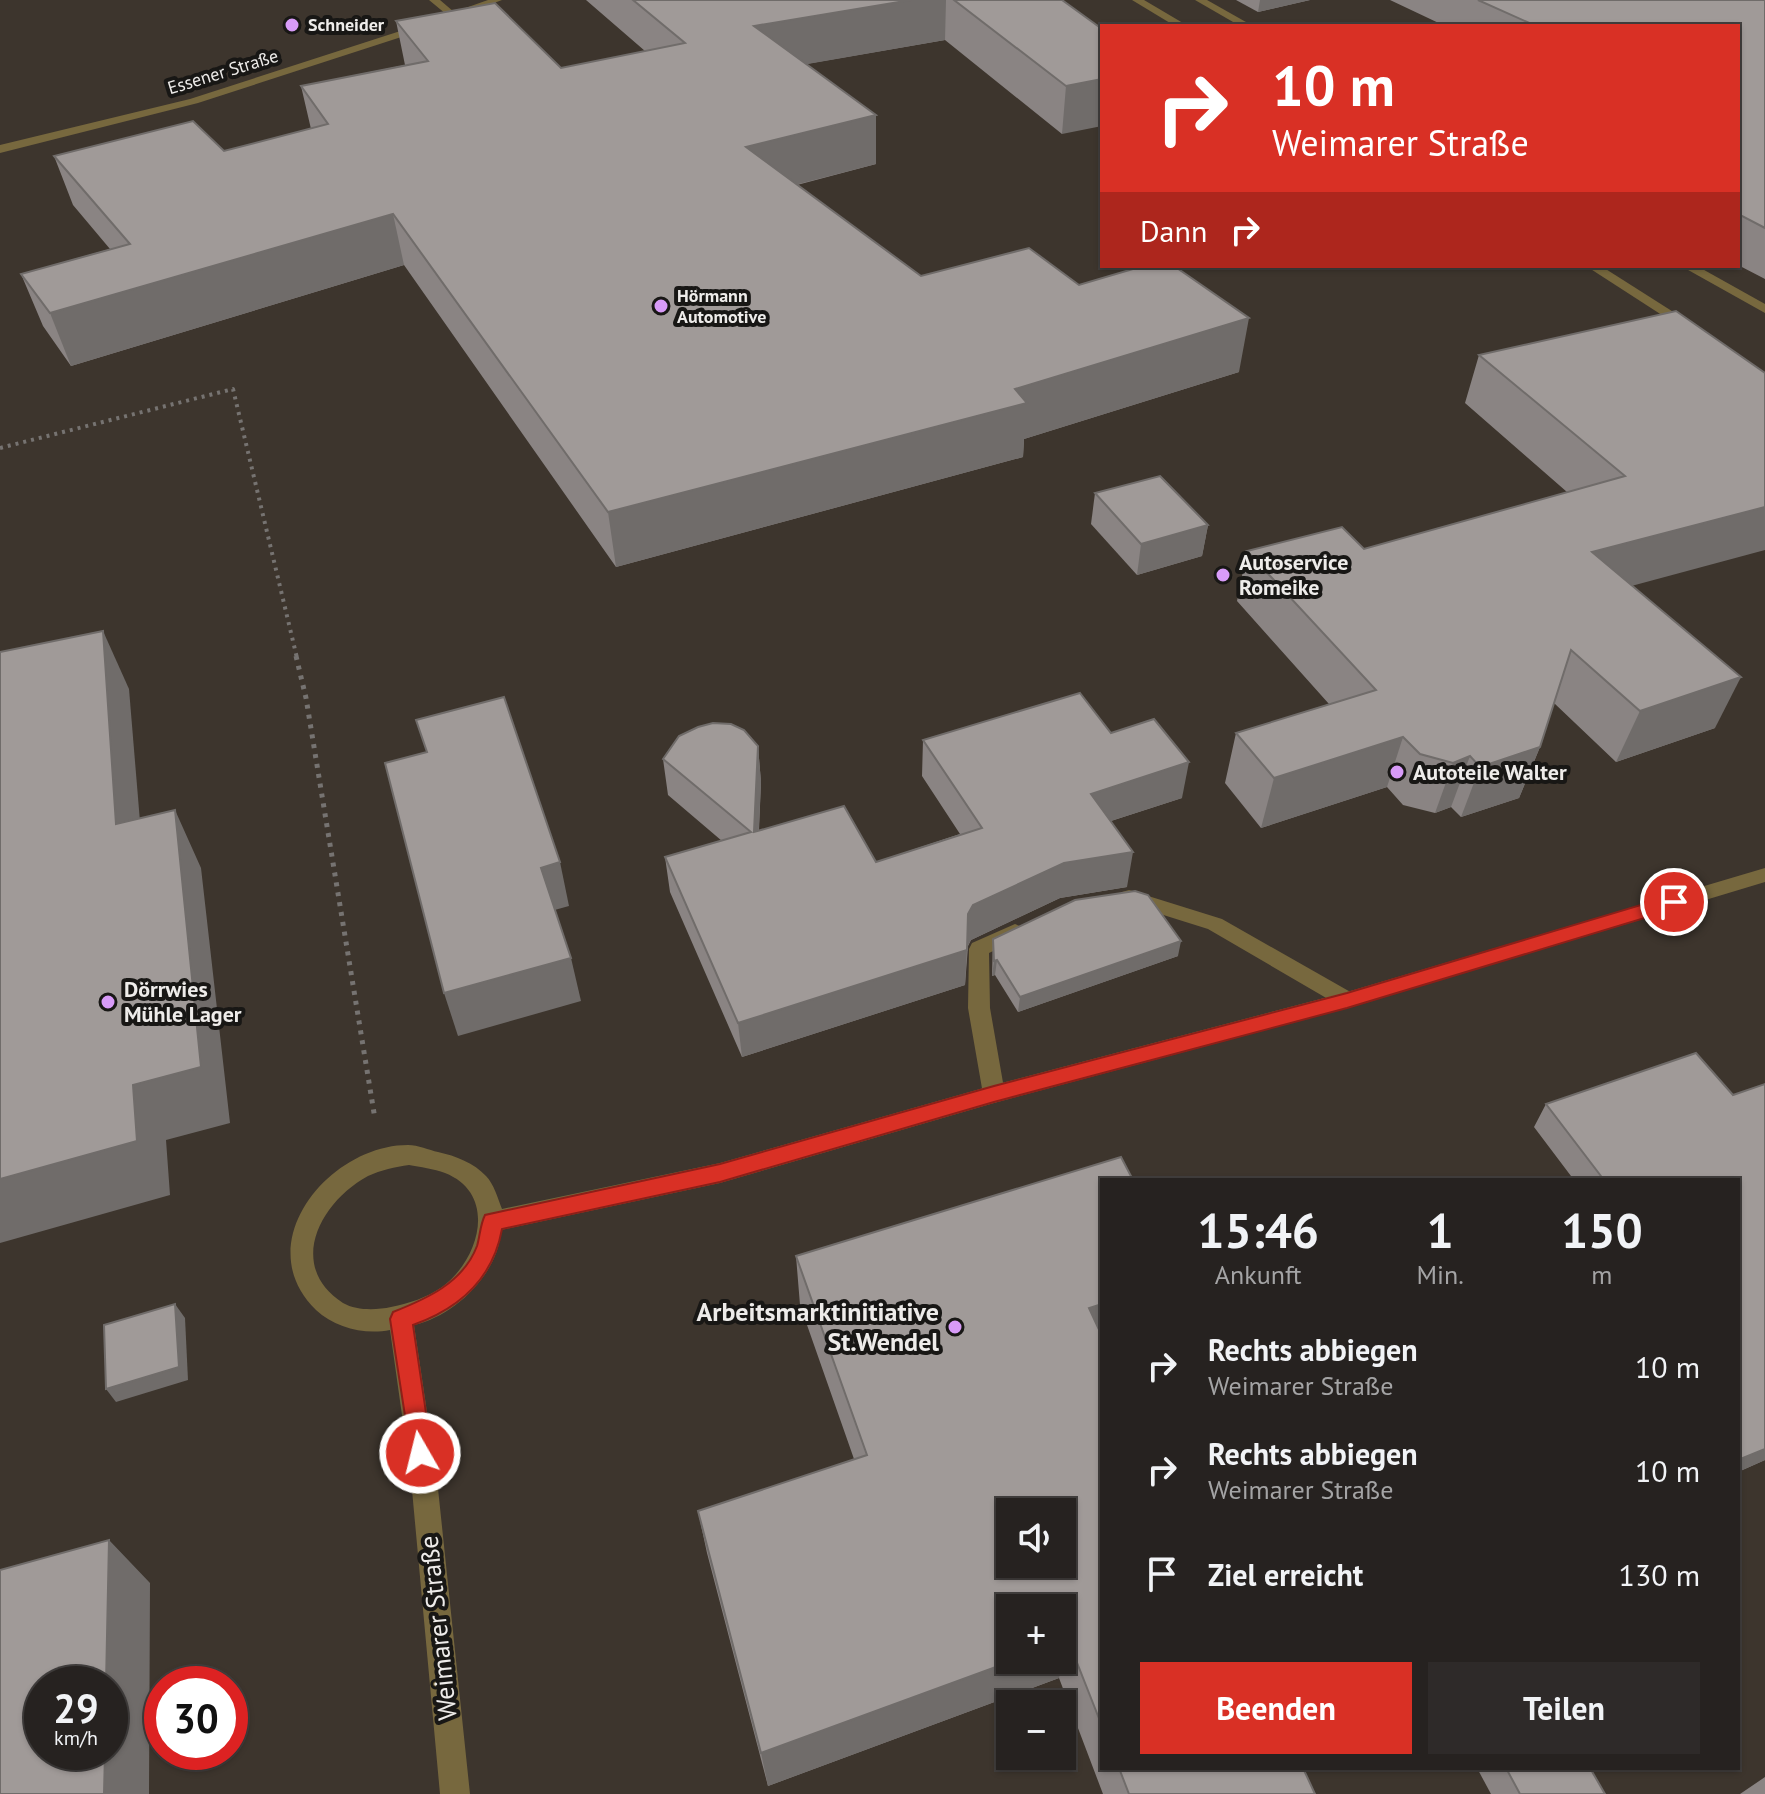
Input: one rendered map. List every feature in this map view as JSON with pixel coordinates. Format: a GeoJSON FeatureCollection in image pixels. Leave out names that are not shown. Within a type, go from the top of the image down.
{"type":"FeatureCollection","features":[{"type":"Feature","properties":{"kind":"street"},"geometry":{"type":"LineString","coordinates":[[434,0],[452,16]]}},
{"type":"Feature","properties":{"kind":"street","name":"Essener Straße"},"geometry":{"type":"LineString","coordinates":[[0,149],[194,101],[497,0]]}},
{"type":"Feature","properties":{"kind":"street"},"geometry":{"type":"LineString","coordinates":[[1137,0],[1179,24]]}},
{"type":"Feature","properties":{"kind":"street"},"geometry":{"type":"LineString","coordinates":[[1200,0],[1244,24]]}},
{"type":"Feature","properties":{"kind":"street"},"geometry":{"type":"LineString","coordinates":[[1595,268],[1698,332]]}},
{"type":"Feature","properties":{"kind":"street"},"geometry":{"type":"LineString","coordinates":[[1691,268],[1765,309]]}},
{"type":"Feature","properties":{"kind":"street"},"geometry":{"type":"LineString","coordinates":[[492,1222],[720,1173],[994,1094],[1347,1000],[1765,875]]}},
{"type":"Feature","properties":{"kind":"street"},"geometry":{"type":"LineString","coordinates":[[1107,900],[1134,896],[1215,924],[1347,1000]]}},
{"type":"Feature","properties":{"kind":"street"},"geometry":{"type":"LineString","coordinates":[[994,1094],[979,1008],[979,949],[1030,925]]}},
{"type":"Feature","properties":{"kind":"street"},"geometry":{"type":"LineString","coordinates":[[409,1155],[436,1157],[458,1166],[477,1180],[489,1199],[492,1222],[488,1247],[475,1271],[455,1292],[430,1309],[401,1319],[368,1321],[338,1314],[316,1297],[302,1273],[300,1246],[308,1219],[326,1194],[352,1174],[381,1160],[409,1155]]}},
{"type":"Feature","properties":{"kind":"street","name":"Weimarer Straße"},"geometry":{"type":"LineString","coordinates":[[401,1319],[424,1479],[455,1794]]}},
{"type":"Feature","properties":{"kind":"path"},"geometry":{"type":"LineString","coordinates":[[0,448],[233,389],[306,698],[381,1160]]}},
{"type":"Feature","properties":{"kind":"shaded area"},"geometry":{"type":"Polygon","coordinates":[[[0,0],[1765,0],[1765,1794],[0,1794],[0,0]]]}},
{"type":"Feature","properties":{"kind":"building","name":"Hörmann Automotive"},"geometry":{"type":"Polygon","coordinates":[[[633,0],[911,0],[754,26],[876,115],[746,147],[921,276],[1029,248],[1079,285],[1136,268],[1177,268],[1249,318],[1015,389],[1027,403],[608,512],[393,214],[50,313],[21,274],[130,244],[54,156],[193,121],[224,151],[328,124],[301,86],[428,61],[396,21],[495,3],[561,68],[685,43],[633,0]]]}},
{"type":"Feature","properties":{"kind":"building"},"geometry":{"type":"Polygon","coordinates":[[[954,0],[1062,0],[1100,28],[1100,79],[1066,86],[954,0]]]}},
{"type":"Feature","properties":{"kind":"building"},"geometry":{"type":"Polygon","coordinates":[[[1478,0],[1765,0],[1765,228],[1740,215],[1740,24],[1532,24],[1478,0]]]}},
{"type":"Feature","properties":{"kind":"building"},"geometry":{"type":"Polygon","coordinates":[[[1676,311],[1765,373],[1765,507],[1592,552],[1741,677],[1640,711],[1571,650],[1540,747],[1480,767],[1470,756],[1453,763],[1420,754],[1403,737],[1274,778],[1236,733],[1376,690],[1247,551],[1342,527],[1364,549],[1625,476],[1479,355],[1676,311]]]}},
{"type":"Feature","properties":{"kind":"building"},"geometry":{"type":"Polygon","coordinates":[[[1160,476],[1208,525],[1141,544],[1095,493],[1160,476]]]}},
{"type":"Feature","properties":{"kind":"building","name":"Dörrwies Mühle Lager"},"geometry":{"type":"Polygon","coordinates":[[[103,631],[116,824],[175,810],[201,1067],[133,1085],[137,1141],[0,1179],[0,652],[103,631]]]}},
{"type":"Feature","properties":{"kind":"building"},"geometry":{"type":"Polygon","coordinates":[[[1080,693],[1111,733],[1154,719],[1189,762],[1091,794],[1133,852],[1064,863],[973,905],[968,914],[967,950],[738,1023],[665,857],[751,832],[663,759],[679,736],[713,723],[731,724],[744,730],[758,746],[754,832],[844,806],[876,862],[982,828],[923,740],[1080,693]]]}},
{"type":"Feature","properties":{"kind":"building"},"geometry":{"type":"Polygon","coordinates":[[[504,697],[560,862],[541,868],[571,958],[444,993],[385,763],[427,752],[416,720],[504,697]]]}},
{"type":"Feature","properties":{"kind":"building"},"geometry":{"type":"Polygon","coordinates":[[[1135,891],[1148,895],[1181,941],[1020,997],[997,960],[994,961],[993,939],[1075,900],[1135,891]]]}},
{"type":"Feature","properties":{"kind":"building"},"geometry":{"type":"Polygon","coordinates":[[[1696,1053],[1733,1095],[1765,1084],[1765,1449],[1740,1459],[1740,1178],[1602,1178],[1546,1104],[1696,1053]]]}},
{"type":"Feature","properties":{"kind":"building"},"geometry":{"type":"Polygon","coordinates":[[[1121,1157],[1132,1178],[1100,1178],[1100,1305],[1089,1308],[1100,1332],[1100,1721],[1076,1660],[1076,1594],[996,1594],[996,1667],[761,1753],[698,1511],[867,1455],[796,1256],[1121,1157]]]}},
{"type":"Feature","properties":{"kind":"building"},"geometry":{"type":"Polygon","coordinates":[[[175,1304],[179,1367],[106,1389],[104,1325],[175,1304]]]}},
{"type":"Feature","properties":{"kind":"building"},"geometry":{"type":"Polygon","coordinates":[[[109,1540],[106,1666],[24,1666],[24,1770],[105,1770],[104,1794],[0,1794],[0,1570],[109,1540]]]}},
{"type":"Feature","properties":{"kind":"building"},"geometry":{"type":"Polygon","coordinates":[[[1120,1770],[1304,1770],[1315,1794],[1129,1794],[1120,1770]]]}},
{"type":"Feature","properties":{"kind":"building"},"geometry":{"type":"Polygon","coordinates":[[[1507,1770],[1591,1770],[1605,1794],[1520,1794],[1507,1770]]]}},
{"type":"Feature","properties":{"kind":"place","name":"Schneider"},"geometry":{"type":"Point","coordinates":[292,25]}},
{"type":"Feature","properties":{"kind":"place","name":"Hörmann Automotive"},"geometry":{"type":"Point","coordinates":[661,306]}},
{"type":"Feature","properties":{"kind":"place","name":"Autoservice Romeike"},"geometry":{"type":"Point","coordinates":[1223,575]}},
{"type":"Feature","properties":{"kind":"place","name":"Autoteile Walter"},"geometry":{"type":"Point","coordinates":[1397,772]}},
{"type":"Feature","properties":{"kind":"place","name":"Dörrwies Mühle Lager"},"geometry":{"type":"Point","coordinates":[108,1002]}},
{"type":"Feature","properties":{"kind":"place","name":"Arbeitsmarktinitiative St.Wendel"},"geometry":{"type":"Point","coordinates":[955,1327]}},
{"type":"Feature","properties":{"kind":"route"},"geometry":{"type":"LineString","coordinates":[[420,1453],[401,1319],[430,1309],[455,1292],[475,1271],[488,1247],[492,1222],[720,1173],[994,1094],[1347,1000],[1674,902]]}}]}
